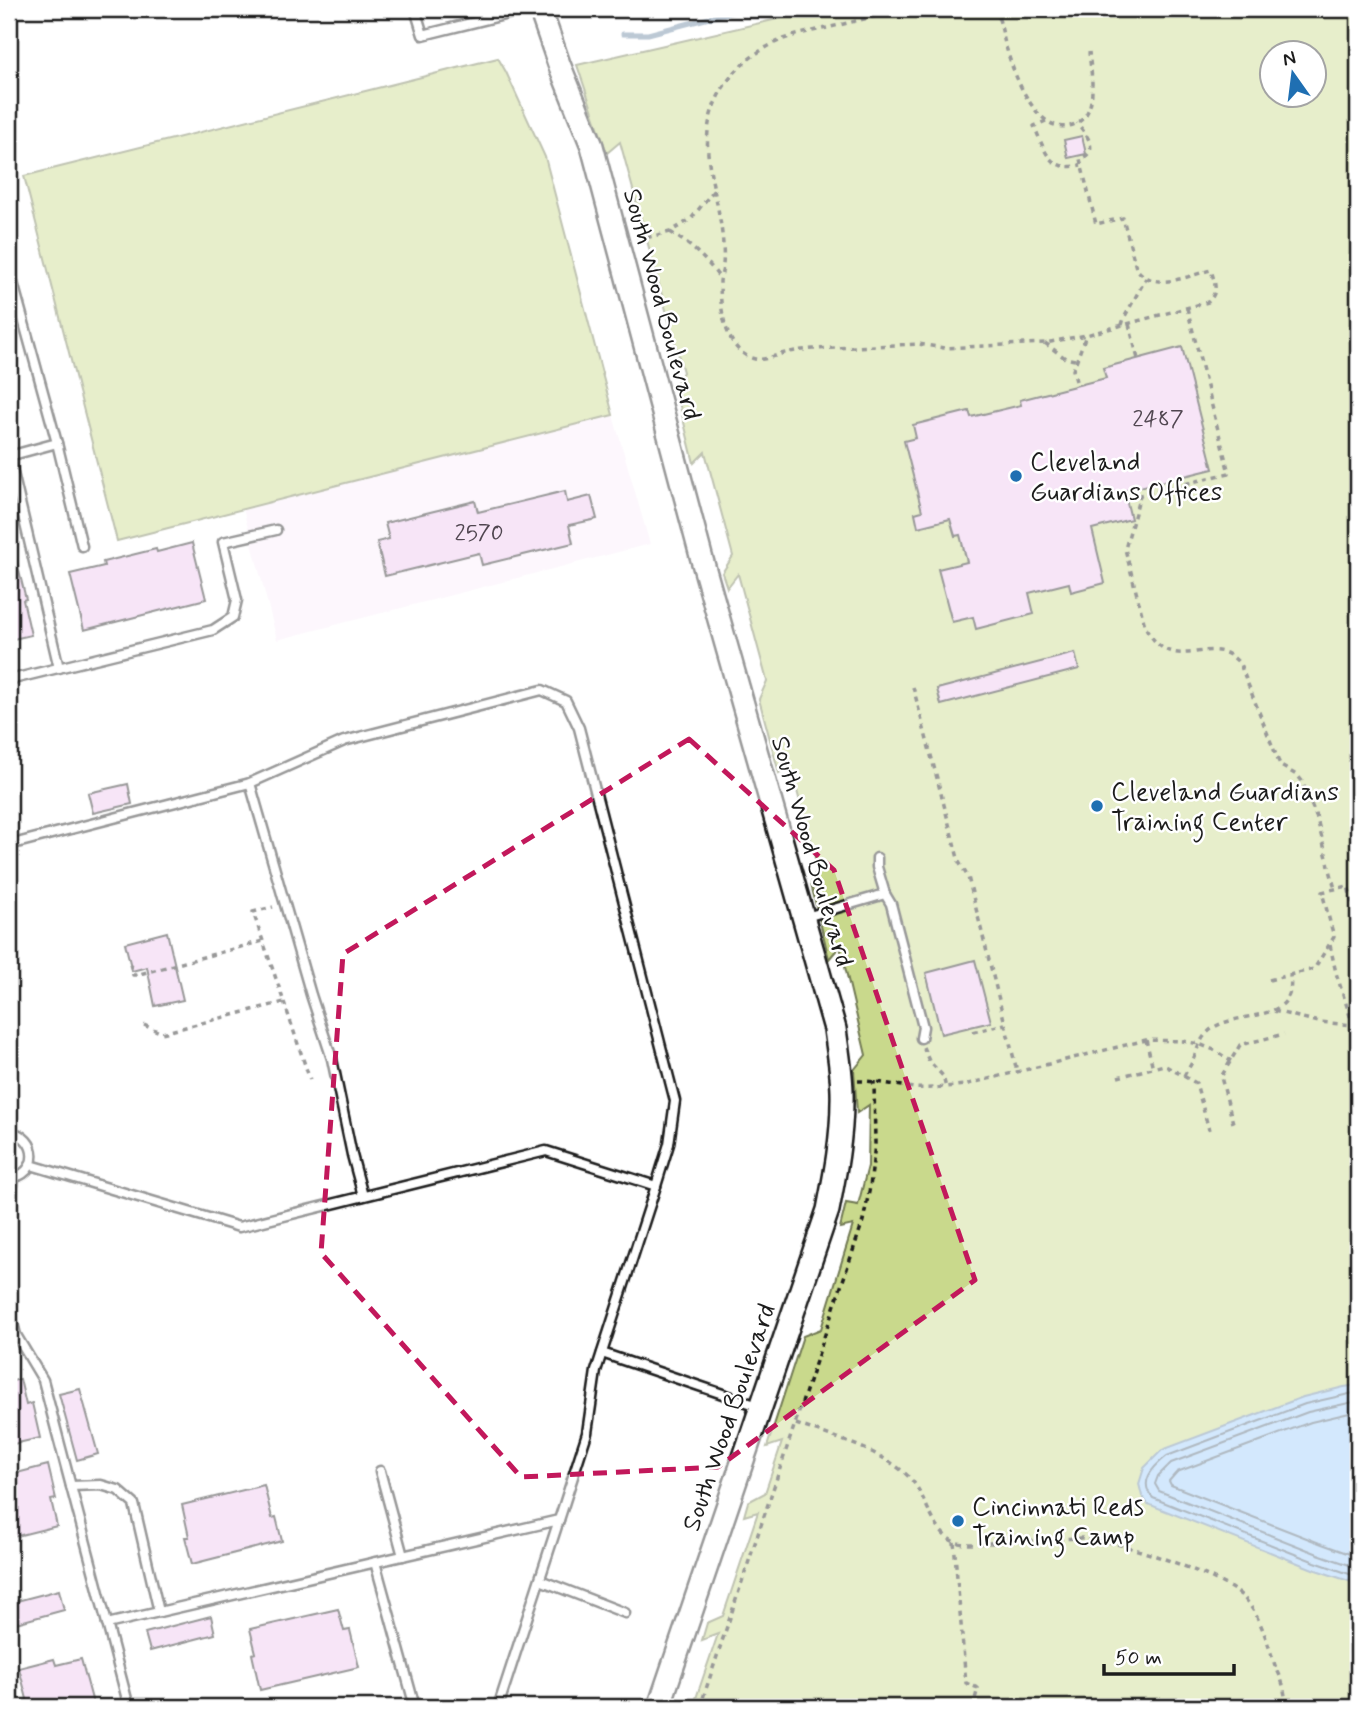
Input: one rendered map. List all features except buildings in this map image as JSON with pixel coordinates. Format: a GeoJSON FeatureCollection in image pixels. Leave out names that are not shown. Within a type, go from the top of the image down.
{"type":"FeatureCollection","features":[{"type":"Feature","properties":{"kind":"street","name":"South Wood Boulevard"},"geometry":{"type":"LineString","coordinates":[[540,9],[592,146],[701,556],[835,1029],[842,1081],[838,1156],[828,1210],[659,1707]]}},
{"type":"Feature","properties":{"kind":"lane"},"geometry":{"type":"LineString","coordinates":[[415,9],[423,35],[528,9]]}},
{"type":"Feature","properties":{"kind":"lane"},"geometry":{"type":"LineString","coordinates":[[9,242],[9,268],[82,546]]}},
{"type":"Feature","properties":{"kind":"lane"},"geometry":{"type":"LineString","coordinates":[[57,443],[9,456],[59,668]]}},
{"type":"Feature","properties":{"kind":"lane"},"geometry":{"type":"LineString","coordinates":[[9,680],[213,630],[233,617],[237,600],[222,542],[276,530]]}},
{"type":"Feature","properties":{"kind":"lane"},"geometry":{"type":"LineString","coordinates":[[9,845],[250,783],[344,741],[542,690],[566,701],[579,728],[675,1101],[669,1144],[596,1371],[587,1433],[498,1707]]}},
{"type":"Feature","properties":{"kind":"lane"},"geometry":{"type":"LineString","coordinates":[[250,783],[332,1059],[363,1196]]}},
{"type":"Feature","properties":{"kind":"lane"},"geometry":{"type":"LineString","coordinates":[[877,858],[877,867],[891,904],[923,1027],[921,1038]]}},
{"type":"Feature","properties":{"kind":"lane"},"geometry":{"type":"LineString","coordinates":[[803,918],[885,894]]}},
{"type":"Feature","properties":{"kind":"lane"},"geometry":{"type":"LineString","coordinates":[[9,1132],[19,1134],[32,1150],[31,1165],[21,1176],[11,1178],[9,1212]]}},
{"type":"Feature","properties":{"kind":"lane"},"geometry":{"type":"LineString","coordinates":[[31,1165],[239,1227],[546,1151],[656,1186]]}},
{"type":"Feature","properties":{"kind":"lane"},"geometry":{"type":"LineString","coordinates":[[9,1307],[16,1335],[43,1380],[129,1707]]}},
{"type":"Feature","properties":{"kind":"lane"},"geometry":{"type":"LineString","coordinates":[[602,1353],[761,1407]]}},
{"type":"Feature","properties":{"kind":"lane"},"geometry":{"type":"LineString","coordinates":[[380,1471],[403,1556]]}},
{"type":"Feature","properties":{"kind":"lane"},"geometry":{"type":"LineString","coordinates":[[71,1486],[101,1485],[118,1490],[134,1504],[159,1612]]}},
{"type":"Feature","properties":{"kind":"lane"},"geometry":{"type":"LineString","coordinates":[[107,1624],[559,1520]]}},
{"type":"Feature","properties":{"kind":"lane"},"geometry":{"type":"LineString","coordinates":[[375,1562],[415,1707]]}},
{"type":"Feature","properties":{"kind":"lane"},"geometry":{"type":"LineString","coordinates":[[540,1580],[625,1613]]}},
{"type":"Feature","properties":{"kind":"path"},"geometry":{"type":"LineString","coordinates":[[905,9],[780,41],[742,64],[718,97],[708,130],[708,152],[722,237],[723,265],[720,278],[723,319],[736,346],[753,359],[813,349],[918,344],[944,348],[1045,343],[1208,303],[1214,295],[1215,285],[1211,270],[1169,281],[1153,281],[1140,274],[1134,262],[1123,218],[1096,225],[1080,159],[1086,157],[1090,151],[1090,142],[1077,123]]}},
{"type":"Feature","properties":{"kind":"path"},"geometry":{"type":"LineString","coordinates":[[994,9],[1014,71],[1024,92],[1037,112],[1054,126],[1066,127],[1077,123],[1089,110],[1089,52]]}},
{"type":"Feature","properties":{"kind":"path"},"geometry":{"type":"LineString","coordinates":[[1046,121],[1034,126],[1053,163],[1069,168],[1081,165]]}},
{"type":"Feature","properties":{"kind":"path"},"geometry":{"type":"LineString","coordinates":[[618,246],[670,232],[691,219],[714,190]]}},
{"type":"Feature","properties":{"kind":"path"},"geometry":{"type":"LineString","coordinates":[[670,232],[701,254],[720,278]]}},
{"type":"Feature","properties":{"kind":"path"},"geometry":{"type":"LineString","coordinates":[[1122,325],[1146,278]]}},
{"type":"Feature","properties":{"kind":"path"},"geometry":{"type":"LineString","coordinates":[[1187,308],[1229,473],[1140,495],[1125,549],[1145,626],[1157,645],[1166,651],[1178,653],[1220,651],[1240,664],[1281,766],[1302,781],[1317,819],[1335,889]]}},
{"type":"Feature","properties":{"kind":"path"},"geometry":{"type":"LineString","coordinates":[[1129,324],[1138,359]]}},
{"type":"Feature","properties":{"kind":"path"},"geometry":{"type":"LineString","coordinates":[[1076,381],[1073,370],[1075,360],[1086,335]]}},
{"type":"Feature","properties":{"kind":"path"},"geometry":{"type":"LineString","coordinates":[[1045,343],[1065,358],[1075,360]]}},
{"type":"Feature","properties":{"kind":"path"},"geometry":{"type":"LineString","coordinates":[[913,687],[959,862],[968,877],[1017,1071]]}},
{"type":"Feature","properties":{"kind":"path"},"geometry":{"type":"LineString","coordinates":[[1269,980],[1314,969],[1334,937],[1322,892],[1348,886],[1358,928]]}},
{"type":"Feature","properties":{"kind":"path"},"geometry":{"type":"LineString","coordinates":[[285,904],[253,912],[310,1080]]}},
{"type":"Feature","properties":{"kind":"path"},"geometry":{"type":"LineString","coordinates":[[130,964],[133,975],[136,975],[263,941]]}},
{"type":"Feature","properties":{"kind":"path"},"geometry":{"type":"LineString","coordinates":[[1330,943],[1336,973],[1354,1031]]}},
{"type":"Feature","properties":{"kind":"path"},"geometry":{"type":"LineString","coordinates":[[1274,1012],[1286,1000],[1291,982],[1289,975]]}},
{"type":"Feature","properties":{"kind":"path"},"geometry":{"type":"LineString","coordinates":[[144,1025],[162,1033],[284,1002]]}},
{"type":"Feature","properties":{"kind":"path"},"geometry":{"type":"LineString","coordinates":[[1184,1076],[1208,1031],[1222,1023],[1274,1012],[1319,1022],[1353,1025]]}},
{"type":"Feature","properties":{"kind":"path"},"geometry":{"type":"LineString","coordinates":[[973,1032],[1005,1024]]}},
{"type":"Feature","properties":{"kind":"path"},"geometry":{"type":"LineString","coordinates":[[1233,1123],[1221,1077],[1240,1045],[1284,1034]]}},
{"type":"Feature","properties":{"kind":"path"},"geometry":{"type":"LineString","coordinates":[[921,1038],[929,1061],[943,1076],[946,1088]]}},
{"type":"Feature","properties":{"kind":"path"},"geometry":{"type":"LineString","coordinates":[[842,1081],[874,1081],[910,1087],[946,1088],[1146,1040],[1183,1041],[1214,1050],[1231,1061]]}},
{"type":"Feature","properties":{"kind":"path"},"geometry":{"type":"LineString","coordinates":[[1146,1040],[1153,1068]]}},
{"type":"Feature","properties":{"kind":"path"},"geometry":{"type":"LineString","coordinates":[[1118,1077],[1164,1065],[1184,1076],[1196,1083],[1209,1130]]}},
{"type":"Feature","properties":{"kind":"path"},"geometry":{"type":"LineString","coordinates":[[700,1707],[863,1221],[875,1144],[874,1081]]}},
{"type":"Feature","properties":{"kind":"path"},"geometry":{"type":"LineString","coordinates":[[795,1423],[868,1451],[900,1468],[921,1492],[936,1523],[954,1542],[974,1544],[1095,1539],[1189,1568],[1231,1587],[1244,1597],[1264,1633],[1282,1683],[1287,1707]]}},
{"type":"Feature","properties":{"kind":"path"},"geometry":{"type":"LineString","coordinates":[[954,1542],[966,1683],[978,1688],[974,1707]]}},
{"type":"Feature","properties":{"kind":"highlighted area"},"geometry":{"type":"Polygon","coordinates":[[[689,739],[834,870],[975,1280],[718,1467],[521,1477],[321,1253],[343,954],[689,739]]]}},
{"type":"Feature","properties":{"kind":"shaded area"},"geometry":{"type":"Polygon","coordinates":[[[613,415],[650,544],[277,640],[243,509],[613,415]]]}},
{"type":"Feature","properties":{"kind":"green space","name":"Cleveland Guardians Training Center"},"geometry":{"type":"Polygon","coordinates":[[[821,9],[1358,9],[1358,1707],[693,1707],[718,1634],[702,1640],[707,1623],[723,1616],[758,1512],[744,1516],[748,1502],[765,1493],[782,1442],[767,1447],[803,1336],[821,1329],[853,1225],[840,1228],[846,1203],[858,1205],[868,1166],[869,1105],[857,1113],[854,1070],[866,1055],[840,946],[829,959],[811,884],[818,868],[790,765],[779,773],[759,699],[767,681],[738,574],[727,588],[722,573],[733,556],[705,452],[694,463],[675,386],[683,372],[620,142],[607,153],[577,65],[821,9]]]}},
{"type":"Feature","properties":{"kind":"green space"},"geometry":{"type":"Polygon","coordinates":[[[498,58],[545,157],[613,415],[117,541],[24,176],[498,58]]]}},
{"type":"Feature","properties":{"kind":"water"},"geometry":{"type":"Polygon","coordinates":[[[1358,1385],[1358,1584],[1148,1504],[1142,1496],[1139,1484],[1144,1468],[1162,1450],[1303,1397],[1358,1385]]]}},
{"type":"Feature","properties":{"kind":"waterway"},"geometry":{"type":"LineString","coordinates":[[623,34],[648,34],[744,9]]}},
{"type":"Feature","properties":{"kind":"place","name":"Cleveland Guardians Offices"},"geometry":{"type":"Point","coordinates":[1016,476]}},
{"type":"Feature","properties":{"kind":"place","name":"Cleveland Guardians Training Center"},"geometry":{"type":"Point","coordinates":[1097,806]}},
{"type":"Feature","properties":{"kind":"place","name":"Cincinnati Reds Training Camp"},"geometry":{"type":"Point","coordinates":[958,1521]}}]}
